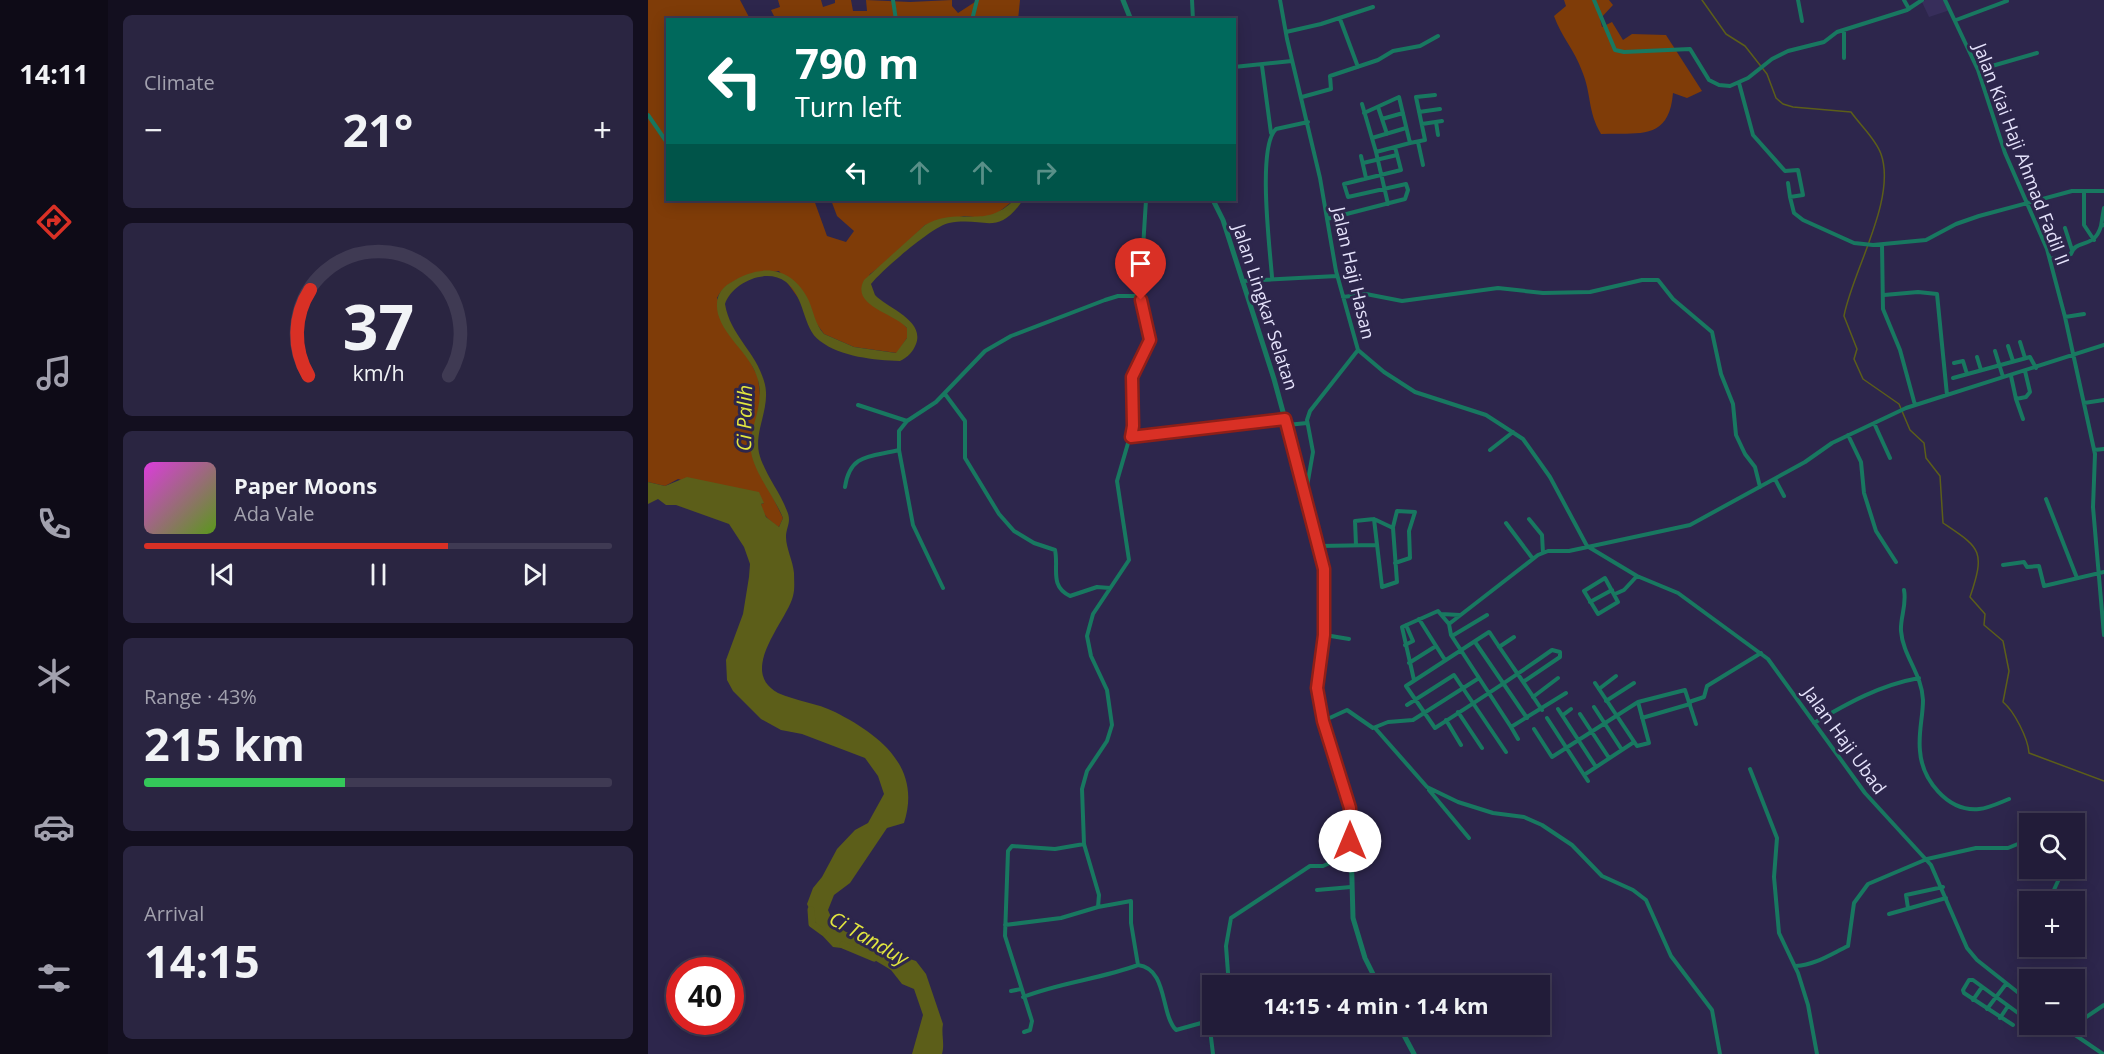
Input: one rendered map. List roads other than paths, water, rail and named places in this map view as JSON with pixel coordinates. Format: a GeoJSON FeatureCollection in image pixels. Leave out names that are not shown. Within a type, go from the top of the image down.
{"type":"FeatureCollection","features":[{"type":"Feature","properties":{"kind":"street"},"geometry":{"type":"LineString","coordinates":[[893,0],[896,18]]}},
{"type":"Feature","properties":{"kind":"street"},"geometry":{"type":"LineString","coordinates":[[972,18],[977,0]]}},
{"type":"Feature","properties":{"kind":"street"},"geometry":{"type":"LineString","coordinates":[[1123,0],[1130,18]]}},
{"type":"Feature","properties":{"kind":"street"},"geometry":{"type":"LineString","coordinates":[[1192,0],[1193,18]]}},
{"type":"Feature","properties":{"kind":"street","name":"Jalan Haji Hasan"},"geometry":{"type":"LineString","coordinates":[[1280,0],[1292,61],[1308,122],[1337,276],[1358,350],[1384,372],[1415,392],[1486,415],[1523,439],[1546,470],[1587,546]]}},
{"type":"Feature","properties":{"kind":"street"},"geometry":{"type":"LineString","coordinates":[[1594,0],[1615,50],[1624,52],[1690,49],[1711,82],[1724,86],[1739,83],[1788,51],[1826,41],[1836,33],[1909,9],[1922,0]]}},
{"type":"Feature","properties":{"kind":"street"},"geometry":{"type":"LineString","coordinates":[[1798,0],[1802,21]]}},
{"type":"Feature","properties":{"kind":"street"},"geometry":{"type":"LineString","coordinates":[[1904,0],[1909,9]]}},
{"type":"Feature","properties":{"kind":"street","name":"Jalan Kiai Haji Ahmad Fadil II"},"geometry":{"type":"LineString","coordinates":[[1945,0],[1978,70],[1997,131],[2050,259],[2065,317],[2094,450],[2093,507],[2101,572],[2099,598],[2104,635]]}},
{"type":"Feature","properties":{"kind":"street"},"geometry":{"type":"LineString","coordinates":[[1956,20],[2007,1]]}},
{"type":"Feature","properties":{"kind":"street"},"geometry":{"type":"LineString","coordinates":[[1286,32],[1340,19],[1373,7]]}},
{"type":"Feature","properties":{"kind":"street"},"geometry":{"type":"LineString","coordinates":[[1340,19],[1358,67]]}},
{"type":"Feature","properties":{"kind":"street"},"geometry":{"type":"LineString","coordinates":[[1844,30],[1844,58]]}},
{"type":"Feature","properties":{"kind":"street"},"geometry":{"type":"LineString","coordinates":[[1302,98],[1331,89],[1330,76],[1358,67],[1393,51],[1420,46],[1438,36]]}},
{"type":"Feature","properties":{"kind":"street"},"geometry":{"type":"LineString","coordinates":[[1978,70],[2037,53]]}},
{"type":"Feature","properties":{"kind":"street"},"geometry":{"type":"LineString","coordinates":[[1236,67],[1262,66],[1292,61]]}},
{"type":"Feature","properties":{"kind":"street"},"geometry":{"type":"LineString","coordinates":[[1262,66],[1271,133],[1267,151],[1266,184],[1272,277]]}},
{"type":"Feature","properties":{"kind":"street"},"geometry":{"type":"LineString","coordinates":[[1739,83],[1753,135],[1785,171],[1798,170],[1803,195],[1790,197]]}},
{"type":"Feature","properties":{"kind":"street"},"geometry":{"type":"LineString","coordinates":[[1376,152],[1425,140],[1416,97],[1435,95]]}},
{"type":"Feature","properties":{"kind":"street"},"geometry":{"type":"LineString","coordinates":[[1364,113],[1397,97],[1401,99],[1410,143]]}},
{"type":"Feature","properties":{"kind":"street"},"geometry":{"type":"LineString","coordinates":[[1362,104],[1388,204]]}},
{"type":"Feature","properties":{"kind":"street"},"geometry":{"type":"LineString","coordinates":[[1378,107],[1387,134]]}},
{"type":"Feature","properties":{"kind":"street"},"geometry":{"type":"LineString","coordinates":[[1419,112],[1440,109]]}},
{"type":"Feature","properties":{"kind":"street"},"geometry":{"type":"LineString","coordinates":[[1382,119],[1403,114]]}},
{"type":"Feature","properties":{"kind":"street"},"geometry":{"type":"LineString","coordinates":[[648,115],[666,141]]}},
{"type":"Feature","properties":{"kind":"street"},"geometry":{"type":"LineString","coordinates":[[1421,124],[1442,121]]}},
{"type":"Feature","properties":{"kind":"street"},"geometry":{"type":"LineString","coordinates":[[1271,133],[1276,129],[1308,122]]}},
{"type":"Feature","properties":{"kind":"street"},"geometry":{"type":"LineString","coordinates":[[1436,122],[1438,135]]}},
{"type":"Feature","properties":{"kind":"street"},"geometry":{"type":"LineString","coordinates":[[1372,138],[1406,128]]}},
{"type":"Feature","properties":{"kind":"street"},"geometry":{"type":"LineString","coordinates":[[1418,142],[1423,165]]}},
{"type":"Feature","properties":{"kind":"street"},"geometry":{"type":"LineString","coordinates":[[1327,219],[1405,199],[1408,190],[1403,184],[1348,197],[1345,182],[1401,170],[1395,147]]}},
{"type":"Feature","properties":{"kind":"street"},"geometry":{"type":"LineString","coordinates":[[1363,163],[1397,155]]}},
{"type":"Feature","properties":{"kind":"street"},"geometry":{"type":"LineString","coordinates":[[1361,156],[1366,178]]}},
{"type":"Feature","properties":{"kind":"street"},"geometry":{"type":"LineString","coordinates":[[1788,183],[1794,213],[1801,219],[1854,243],[1867,245],[1926,240],[1956,224],[2072,191],[2104,191]]}},
{"type":"Feature","properties":{"kind":"street"},"geometry":{"type":"LineString","coordinates":[[2084,191],[2083,222],[2094,239]]}},
{"type":"Feature","properties":{"kind":"street"},"geometry":{"type":"LineString","coordinates":[[1098,907],[1099,895],[1084,844],[1082,797],[1085,778],[1107,741],[1112,725],[1107,690],[1091,656],[1087,636],[1093,614],[1129,560],[1117,481],[1133,426],[1132,377],[1150,340],[1140,296],[1146,201]]}},
{"type":"Feature","properties":{"kind":"street","name":"Jalan Lingkar Selatan"},"geometry":{"type":"LineString","coordinates":[[1213,201],[1242,281],[1285,419],[1319,546],[1326,598],[1317,688],[1323,721],[1350,808],[1353,918],[1365,958],[1374,975]]}},
{"type":"Feature","properties":{"kind":"street"},"geometry":{"type":"LineString","coordinates":[[2050,259],[2071,254],[2072,250],[2099,236],[2104,208]]}},
{"type":"Feature","properties":{"kind":"street"},"geometry":{"type":"LineString","coordinates":[[2065,228],[2072,250]]}},
{"type":"Feature","properties":{"kind":"street"},"geometry":{"type":"LineString","coordinates":[[1882,245],[1883,309],[1900,350],[1915,405]]}},
{"type":"Feature","properties":{"kind":"street"},"geometry":{"type":"LineString","coordinates":[[1242,281],[1272,277],[1309,279],[1337,276]]}},
{"type":"Feature","properties":{"kind":"street"},"geometry":{"type":"LineString","coordinates":[[1343,297],[1366,294],[1402,301],[1498,288],[1543,292],[1590,292],[1642,279],[1658,280],[1673,299],[1712,332],[1721,374],[1733,404],[1736,435],[1757,472],[1760,487]]}},
{"type":"Feature","properties":{"kind":"street"},"geometry":{"type":"LineString","coordinates":[[1884,296],[1918,292],[1937,294],[1947,395]]}},
{"type":"Feature","properties":{"kind":"street"},"geometry":{"type":"LineString","coordinates":[[944,588],[914,525],[898,450],[899,431],[907,421],[926,411],[945,394],[975,360],[1011,336],[1105,300],[1118,296],[1140,296]]}},
{"type":"Feature","properties":{"kind":"street"},"geometry":{"type":"LineString","coordinates":[[2065,317],[2084,314]]}},
{"type":"Feature","properties":{"kind":"street"},"geometry":{"type":"LineString","coordinates":[[2020,342],[2025,358]]}},
{"type":"Feature","properties":{"kind":"street"},"geometry":{"type":"LineString","coordinates":[[1449,624],[1543,553],[1569,551],[1690,525],[1775,479],[1848,435],[1896,412],[2104,345]]}},
{"type":"Feature","properties":{"kind":"street"},"geometry":{"type":"LineString","coordinates":[[2008,346],[2013,361]]}},
{"type":"Feature","properties":{"kind":"street"},"geometry":{"type":"LineString","coordinates":[[1306,493],[1313,452],[1307,423],[1310,411],[1358,350]]}},
{"type":"Feature","properties":{"kind":"street"},"geometry":{"type":"LineString","coordinates":[[1995,351],[2003,377]]}},
{"type":"Feature","properties":{"kind":"street"},"geometry":{"type":"LineString","coordinates":[[1977,357],[1981,370]]}},
{"type":"Feature","properties":{"kind":"street"},"geometry":{"type":"LineString","coordinates":[[1953,378],[2032,357],[2036,368]]}},
{"type":"Feature","properties":{"kind":"street"},"geometry":{"type":"LineString","coordinates":[[1954,363],[1963,361],[1967,374]]}},
{"type":"Feature","properties":{"kind":"street"},"geometry":{"type":"LineString","coordinates":[[2016,399],[2030,394],[2025,371]]}},
{"type":"Feature","properties":{"kind":"street"},"geometry":{"type":"LineString","coordinates":[[2011,375],[2023,419]]}},
{"type":"Feature","properties":{"kind":"street"},"geometry":{"type":"LineString","coordinates":[[945,394],[965,421],[964,448],[971,470],[1009,526],[1034,543],[1055,550],[1056,582],[1061,590],[1070,596],[1097,586],[1110,588]]}},
{"type":"Feature","properties":{"kind":"street"},"geometry":{"type":"LineString","coordinates":[[2084,403],[2104,400]]}},
{"type":"Feature","properties":{"kind":"street"},"geometry":{"type":"LineString","coordinates":[[858,405],[907,421]]}},
{"type":"Feature","properties":{"kind":"street"},"geometry":{"type":"LineString","coordinates":[[1131,437],[1285,419]]}},
{"type":"Feature","properties":{"kind":"street"},"geometry":{"type":"LineString","coordinates":[[1287,426],[1307,423]]}},
{"type":"Feature","properties":{"kind":"street"},"geometry":{"type":"LineString","coordinates":[[1874,423],[1890,458]]}},
{"type":"Feature","properties":{"kind":"street"},"geometry":{"type":"LineString","coordinates":[[1490,450],[1513,432]]}},
{"type":"Feature","properties":{"kind":"street"},"geometry":{"type":"LineString","coordinates":[[1848,435],[1861,462],[1864,493],[1876,531],[1896,562]]}},
{"type":"Feature","properties":{"kind":"street"},"geometry":{"type":"LineString","coordinates":[[2094,450],[2104,448]]}},
{"type":"Feature","properties":{"kind":"street"},"geometry":{"type":"LineString","coordinates":[[845,487],[848,471],[852,466],[865,457],[898,450]]}},
{"type":"Feature","properties":{"kind":"street"},"geometry":{"type":"LineString","coordinates":[[1775,479],[1785,496]]}},
{"type":"Feature","properties":{"kind":"street"},"geometry":{"type":"LineString","coordinates":[[2046,499],[2077,578]]}},
{"type":"Feature","properties":{"kind":"street"},"geometry":{"type":"LineString","coordinates":[[1374,519],[1381,587],[1397,582],[1395,563],[1393,528],[1397,511],[1415,512],[1409,531],[1410,558],[1395,563]]}},
{"type":"Feature","properties":{"kind":"street"},"geometry":{"type":"LineString","coordinates":[[1356,545],[1355,521],[1374,519],[1393,528]]}},
{"type":"Feature","properties":{"kind":"street"},"geometry":{"type":"LineString","coordinates":[[1529,519],[1542,535],[1543,553]]}},
{"type":"Feature","properties":{"kind":"street"},"geometry":{"type":"LineString","coordinates":[[1506,524],[1533,559]]}},
{"type":"Feature","properties":{"kind":"street"},"geometry":{"type":"LineString","coordinates":[[1319,546],[1376,545]]}},
{"type":"Feature","properties":{"kind":"street","name":"Jalan Haji Ubad"},"geometry":{"type":"LineString","coordinates":[[1587,546],[1637,576],[1678,593],[1761,653],[1784,679],[1877,808],[1927,860],[1942,887],[1967,948],[2019,994]]}},
{"type":"Feature","properties":{"kind":"street"},"geometry":{"type":"LineString","coordinates":[[2004,565],[2024,562],[2027,567],[2039,566],[2044,586],[2101,572]]}},
{"type":"Feature","properties":{"kind":"street"},"geometry":{"type":"LineString","coordinates":[[1590,602],[1624,590],[1637,576]]}},
{"type":"Feature","properties":{"kind":"street"},"geometry":{"type":"LineString","coordinates":[[1604,578],[1618,602],[1598,614],[1590,602],[1584,590],[1604,578]]}},
{"type":"Feature","properties":{"kind":"street"},"geometry":{"type":"LineString","coordinates":[[1904,590],[1906,599],[1901,630],[1909,658],[1919,678],[1923,700],[1920,756],[1926,776],[1937,792],[1971,809],[1990,807],[2009,799]]}},
{"type":"Feature","properties":{"kind":"street"},"geometry":{"type":"LineString","coordinates":[[1414,680],[1401,629],[1436,611],[1449,624],[1452,636],[1518,739]]}},
{"type":"Feature","properties":{"kind":"street"},"geometry":{"type":"LineString","coordinates":[[1441,614],[1461,615]]}},
{"type":"Feature","properties":{"kind":"street"},"geometry":{"type":"LineString","coordinates":[[1452,636],[1487,615]]}},
{"type":"Feature","properties":{"kind":"street"},"geometry":{"type":"LineString","coordinates":[[1419,619],[1445,660]]}},
{"type":"Feature","properties":{"kind":"street"},"geometry":{"type":"LineString","coordinates":[[1405,645],[1413,640],[1406,625]]}},
{"type":"Feature","properties":{"kind":"street"},"geometry":{"type":"LineString","coordinates":[[1523,682],[1560,657],[1560,652],[1552,650],[1517,673],[1473,703],[1458,712],[1435,728],[1406,686],[1489,632],[1499,647],[1517,673],[1523,682],[1533,697],[1542,710]]}},
{"type":"Feature","properties":{"kind":"street"},"geometry":{"type":"LineString","coordinates":[[1324,635],[1349,639]]}},
{"type":"Feature","properties":{"kind":"street"},"geometry":{"type":"LineString","coordinates":[[1499,647],[1514,637]]}},
{"type":"Feature","properties":{"kind":"street"},"geometry":{"type":"LineString","coordinates":[[1475,642],[1527,718]]}},
{"type":"Feature","properties":{"kind":"street"},"geometry":{"type":"LineString","coordinates":[[1409,663],[1437,646]]}},
{"type":"Feature","properties":{"kind":"street"},"geometry":{"type":"LineString","coordinates":[[1642,718],[1704,697],[1707,687],[1761,653]]}},
{"type":"Feature","properties":{"kind":"street"},"geometry":{"type":"LineString","coordinates":[[1530,665],[1536,673]]}},
{"type":"Feature","properties":{"kind":"street"},"geometry":{"type":"LineString","coordinates":[[1407,705],[1454,675],[1506,752]]}},
{"type":"Feature","properties":{"kind":"street"},"geometry":{"type":"LineString","coordinates":[[1599,688],[1616,676]]}},
{"type":"Feature","properties":{"kind":"street"},"geometry":{"type":"LineString","coordinates":[[1375,728],[1388,722],[1413,720],[1479,678]]}},
{"type":"Feature","properties":{"kind":"street"},"geometry":{"type":"LineString","coordinates":[[1533,697],[1558,678]]}},
{"type":"Feature","properties":{"kind":"street"},"geometry":{"type":"LineString","coordinates":[[1814,723],[1849,703],[1893,683],[1919,678]]}},
{"type":"Feature","properties":{"kind":"street"},"geometry":{"type":"LineString","coordinates":[[1595,682],[1637,746],[1649,743],[1638,702]]}},
{"type":"Feature","properties":{"kind":"street"},"geometry":{"type":"LineString","coordinates":[[1606,700],[1634,683]]}},
{"type":"Feature","properties":{"kind":"street"},"geometry":{"type":"LineString","coordinates":[[1534,729],[1552,758],[1638,702],[1685,690],[1696,724]]}},
{"type":"Feature","properties":{"kind":"street"},"geometry":{"type":"LineString","coordinates":[[1511,727],[1542,710],[1566,693]]}},
{"type":"Feature","properties":{"kind":"street"},"geometry":{"type":"LineString","coordinates":[[1594,706],[1622,750]]}},
{"type":"Feature","properties":{"kind":"street"},"geometry":{"type":"LineString","coordinates":[[1558,709],[1596,767]]}},
{"type":"Feature","properties":{"kind":"street"},"geometry":{"type":"LineString","coordinates":[[1563,715],[1571,709]]}},
{"type":"Feature","properties":{"kind":"street"},"geometry":{"type":"LineString","coordinates":[[1323,721],[1347,711],[1375,728],[1469,838]]}},
{"type":"Feature","properties":{"kind":"street"},"geometry":{"type":"LineString","coordinates":[[1458,712],[1482,748]]}},
{"type":"Feature","properties":{"kind":"street"},"geometry":{"type":"LineString","coordinates":[[1580,714],[1609,758]]}},
{"type":"Feature","properties":{"kind":"street"},"geometry":{"type":"LineString","coordinates":[[1547,718],[1588,781]]}},
{"type":"Feature","properties":{"kind":"street"},"geometry":{"type":"LineString","coordinates":[[1446,720],[1461,745]]}},
{"type":"Feature","properties":{"kind":"street"},"geometry":{"type":"LineString","coordinates":[[1584,775],[1634,742]]}},
{"type":"Feature","properties":{"kind":"street"},"geometry":{"type":"LineString","coordinates":[[1750,769],[1777,838],[1774,877],[1779,933],[1796,966],[1808,1005],[1817,1054]]}},
{"type":"Feature","properties":{"kind":"street"},"geometry":{"type":"LineString","coordinates":[[1427,787],[1458,802],[1493,813],[1524,817],[1542,825],[1572,845],[1602,876],[1639,894],[1650,909],[1671,956],[1712,1010],[1720,1054]]}},
{"type":"Feature","properties":{"kind":"street"},"geometry":{"type":"LineString","coordinates":[[1024,1032],[1030,1029],[1032,1021],[1008,952],[1005,925],[1010,847],[1055,849],[1084,844]]}},
{"type":"Feature","properties":{"kind":"street"},"geometry":{"type":"LineString","coordinates":[[1796,966],[1818,962],[1828,954],[1848,946],[1854,903],[1865,886],[1927,860],[1976,848],[2008,848],[2019,844]]}},
{"type":"Feature","properties":{"kind":"street"},"geometry":{"type":"LineString","coordinates":[[1228,975],[1226,946],[1232,918],[1310,866],[1323,866],[1350,854]]}},
{"type":"Feature","properties":{"kind":"street"},"geometry":{"type":"LineString","coordinates":[[1908,908],[1906,895],[1942,887]]}},
{"type":"Feature","properties":{"kind":"street"},"geometry":{"type":"LineString","coordinates":[[1317,890],[1351,888]]}},
{"type":"Feature","properties":{"kind":"street"},"geometry":{"type":"LineString","coordinates":[[1889,914],[1946,898]]}},
{"type":"Feature","properties":{"kind":"street"},"geometry":{"type":"LineString","coordinates":[[1005,925],[1061,918],[1098,907],[1131,901],[1131,923],[1138,965]]}},
{"type":"Feature","properties":{"kind":"street"},"geometry":{"type":"LineString","coordinates":[[1023,997],[1064,983],[1100,978],[1138,965],[1146,967],[1155,976],[1176,1030],[1202,1023]]}},
{"type":"Feature","properties":{"kind":"street"},"geometry":{"type":"LineString","coordinates":[[2013,1025],[1963,992],[1969,980],[1973,980],[2019,1014]]}},
{"type":"Feature","properties":{"kind":"street"},"geometry":{"type":"LineString","coordinates":[[1987,1009],[2006,984]]}},
{"type":"Feature","properties":{"kind":"street"},"geometry":{"type":"LineString","coordinates":[[1973,999],[1982,987]]}},
{"type":"Feature","properties":{"kind":"street"},"geometry":{"type":"LineString","coordinates":[[1011,991],[1021,989]]}},
{"type":"Feature","properties":{"kind":"street"},"geometry":{"type":"LineString","coordinates":[[2085,1018],[2104,1005]]}},
{"type":"Feature","properties":{"kind":"street"},"geometry":{"type":"LineString","coordinates":[[2000,1018],[2008,1006]]}},
{"type":"Feature","properties":{"kind":"street"},"geometry":{"type":"LineString","coordinates":[[1211,1035],[1213,1054]]}},
{"type":"Feature","properties":{"kind":"street"},"geometry":{"type":"LineString","coordinates":[[1404,1035],[1414,1054]]}},
{"type":"Feature","properties":{"kind":"street"},"geometry":{"type":"LineString","coordinates":[[2074,1035],[2103,1054]]}},
{"type":"Feature","properties":{"kind":"waterway"},"geometry":{"type":"LineString","coordinates":[[1702,0],[1726,34],[1745,46],[1767,74],[1776,98],[1783,104],[1793,107],[1851,112],[1879,148],[1884,172],[1883,192],[1872,235],[1844,316],[1857,349],[1854,359],[1863,379],[1899,404],[1910,430],[1924,443],[1926,458],[1940,476],[1943,523],[1965,538],[1976,552],[1978,569],[1970,597],[1985,614],[1984,625],[2003,641],[2009,671],[2003,702],[2020,725],[2029,753],[2104,781]]}},
{"type":"Feature","properties":{"kind":"waterway","name":"Ci Tanduy"},"geometry":{"type":"LineString","coordinates":[[811,910],[812,924],[823,932]]}},
{"type":"Feature","properties":{"kind":"waterway","name":"Ci Tanduy"},"geometry":{"type":"LineString","coordinates":[[843,945],[874,958]]}},
{"type":"Feature","properties":{"kind":"water label","name":"Ci Palih"},"geometry":{"type":"Point","coordinates":[744,418]}}]}
